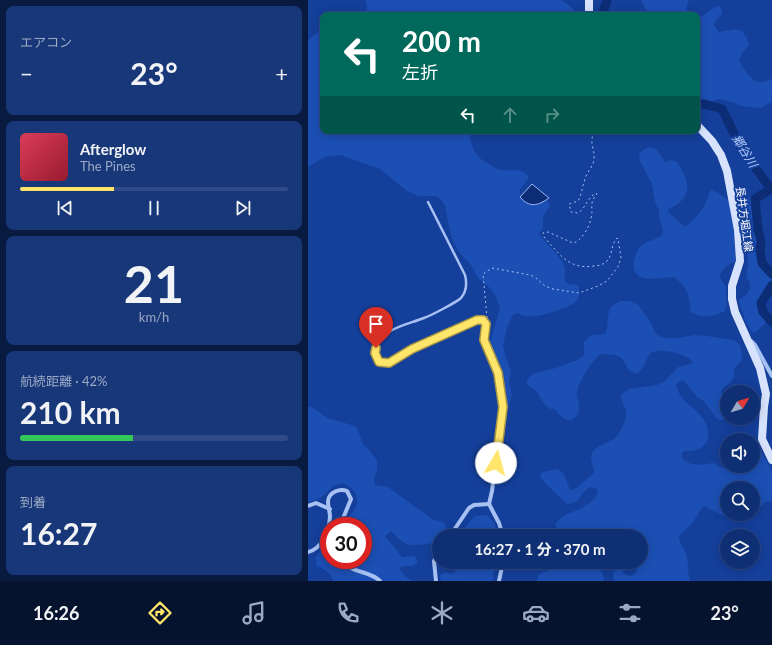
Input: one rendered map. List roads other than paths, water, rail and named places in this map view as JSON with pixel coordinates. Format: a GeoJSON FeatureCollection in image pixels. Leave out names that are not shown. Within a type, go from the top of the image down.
{"type":"FeatureCollection","features":[{"type":"Feature","properties":{"kind":"main road"},"geometry":{"type":"LineString","coordinates":[[589,12],[590,0]]}},
{"type":"Feature","properties":{"kind":"main road","name":"長井方堀江線"},"geometry":{"type":"LineString","coordinates":[[700,128],[712,141],[721,155],[727,171],[738,230],[740,261],[732,286],[732,299],[735,312],[760,368],[766,394],[762,439],[772,460]]}},
{"type":"Feature","properties":{"kind":"street"},"geometry":{"type":"LineString","coordinates":[[472,323],[480,319],[484,322],[486,327],[484,340],[498,373],[503,407],[489,504],[501,529]]}},
{"type":"Feature","properties":{"kind":"street"},"geometry":{"type":"LineString","coordinates":[[746,337],[755,345],[772,376]]}},
{"type":"Feature","properties":{"kind":"street"},"geometry":{"type":"LineString","coordinates":[[308,552],[314,550],[323,541],[330,518],[328,501],[334,492],[338,490],[347,491],[351,500],[344,517]]}},
{"type":"Feature","properties":{"kind":"street"},"geometry":{"type":"LineString","coordinates":[[308,506],[316,503],[330,509]]}},
{"type":"Feature","properties":{"kind":"street"},"geometry":{"type":"LineString","coordinates":[[455,529],[469,508],[474,505],[489,504]]}},
{"type":"Feature","properties":{"kind":"street"},"geometry":{"type":"LineString","coordinates":[[353,569],[372,575],[380,581]]}},
{"type":"Feature","properties":{"kind":"street"},"geometry":{"type":"LineString","coordinates":[[435,569],[436,581]]}},
{"type":"Feature","properties":{"kind":"street"},"geometry":{"type":"LineString","coordinates":[[499,581],[502,569]]}},
{"type":"Feature","properties":{"kind":"lane"},"geometry":{"type":"LineString","coordinates":[[428,202],[465,275],[465,289],[462,297],[458,301],[426,317],[401,325],[388,332],[376,348],[376,358],[379,362],[389,363],[417,346],[472,323]]}},
{"type":"Feature","properties":{"kind":"waterway","name":"郷谷川"},"geometry":{"type":"LineString","coordinates":[[603,12],[607,0]]}},
{"type":"Feature","properties":{"kind":"waterway","name":"郷谷川"},"geometry":{"type":"LineString","coordinates":[[700,104],[722,109],[741,148],[771,189],[755,199],[758,230],[761,241],[760,249],[762,263],[772,274]]}},
{"type":"Feature","properties":{"kind":"waterway","name":"郷谷川"},"geometry":{"type":"LineString","coordinates":[[772,285],[761,303],[763,312],[772,322]]}}]}
